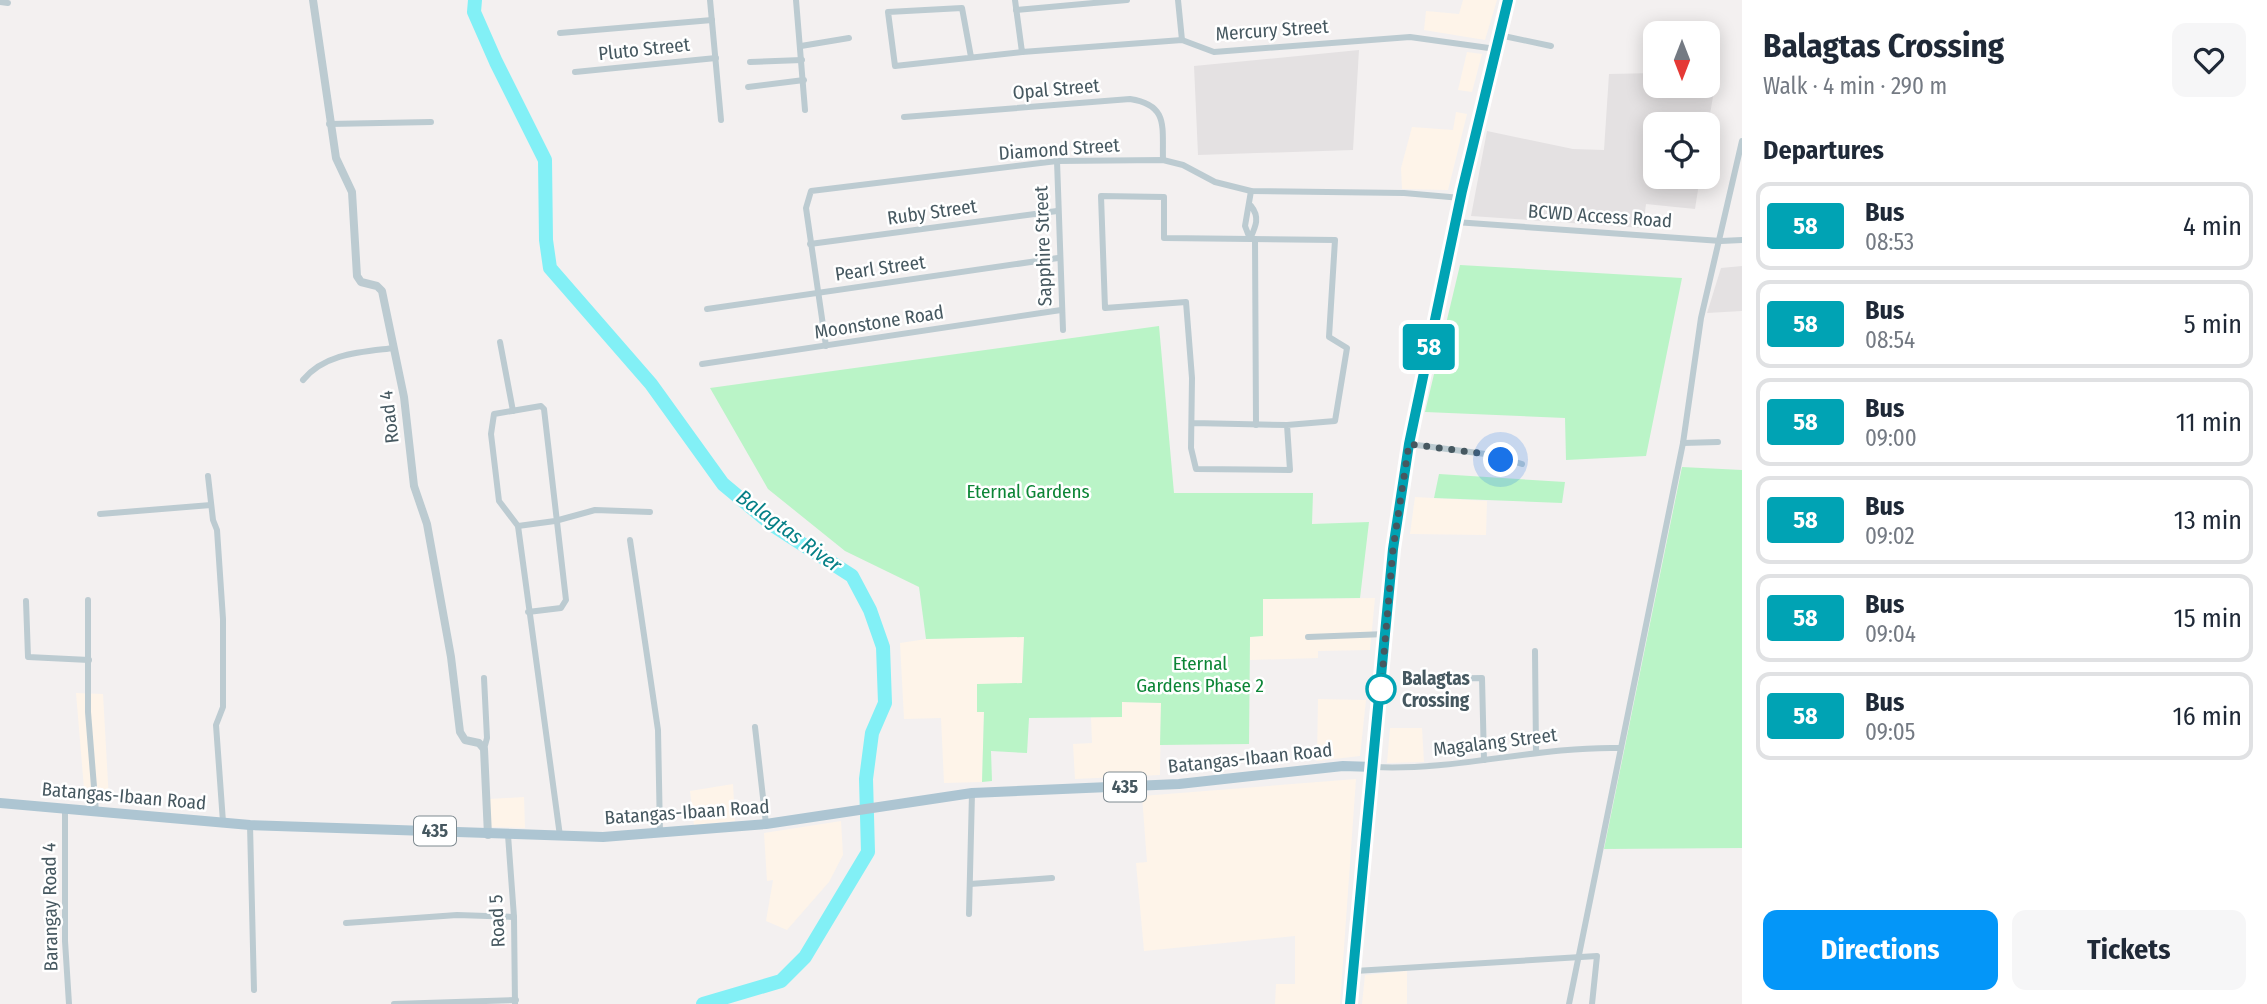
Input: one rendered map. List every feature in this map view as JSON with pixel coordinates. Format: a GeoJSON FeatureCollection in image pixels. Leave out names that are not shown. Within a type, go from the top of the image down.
{"type":"FeatureCollection","features":[{"type":"Feature","properties":{"kind":"main road"},"geometry":{"type":"LineString","coordinates":[[1350,1004],[1393,549],[1409,444],[1455,222],[1508,0]]}},
{"type":"Feature","properties":{"kind":"main road","name":"Batangas-Ibaan Road"},"geometry":{"type":"LineString","coordinates":[[0,803],[250,825],[488,835],[660,834],[849,813],[972,793],[1179,783],[1343,766],[1374,766]]}},
{"type":"Feature","properties":{"kind":"street","name":"Road 4"},"geometry":{"type":"LineString","coordinates":[[313,0],[329,124],[336,158],[352,192],[357,276],[361,282],[380,289],[394,348],[407,418],[414,486],[427,524],[449,643],[460,732],[465,740],[479,743],[484,749]]}},
{"type":"Feature","properties":{"kind":"street"},"geometry":{"type":"LineString","coordinates":[[710,0],[721,120]]}},
{"type":"Feature","properties":{"kind":"street"},"geometry":{"type":"LineString","coordinates":[[796,0],[806,110]]}},
{"type":"Feature","properties":{"kind":"street"},"geometry":{"type":"LineString","coordinates":[[1015,0],[1022,52]]}},
{"type":"Feature","properties":{"kind":"street"},"geometry":{"type":"LineString","coordinates":[[1016,10],[1127,0]]}},
{"type":"Feature","properties":{"kind":"street"},"geometry":{"type":"LineString","coordinates":[[1178,0],[1182,40]]}},
{"type":"Feature","properties":{"kind":"street","name":"Mercury Street"},"geometry":{"type":"LineString","coordinates":[[971,57],[962,8],[888,12],[895,66],[1022,52],[1182,40],[1214,52],[1410,37],[1496,49]]}},
{"type":"Feature","properties":{"kind":"street"},"geometry":{"type":"LineString","coordinates":[[560,33],[712,20]]}},
{"type":"Feature","properties":{"kind":"street"},"geometry":{"type":"LineString","coordinates":[[1499,35],[1551,46]]}},
{"type":"Feature","properties":{"kind":"street"},"geometry":{"type":"LineString","coordinates":[[801,46],[849,38]]}},
{"type":"Feature","properties":{"kind":"street","name":"Pluto Street"},"geometry":{"type":"LineString","coordinates":[[575,72],[716,58]]}},
{"type":"Feature","properties":{"kind":"street"},"geometry":{"type":"LineString","coordinates":[[750,62],[802,60]]}},
{"type":"Feature","properties":{"kind":"street"},"geometry":{"type":"LineString","coordinates":[[748,88],[804,80]]}},
{"type":"Feature","properties":{"kind":"street","name":"Opal Street"},"geometry":{"type":"LineString","coordinates":[[904,117],[1130,99],[1145,101],[1157,109],[1162,120],[1163,160]]}},
{"type":"Feature","properties":{"kind":"street"},"geometry":{"type":"LineString","coordinates":[[329,124],[431,122]]}},
{"type":"Feature","properties":{"kind":"street"},"geometry":{"type":"LineString","coordinates":[[1569,1004],[1683,443],[1701,318],[1721,241],[1742,141]]}},
{"type":"Feature","properties":{"kind":"street","name":"Diamond Street"},"geometry":{"type":"LineString","coordinates":[[826,346],[806,208],[811,191],[1057,161],[1163,160],[1184,165],[1215,183],[1251,191],[1404,193],[1461,198]]}},
{"type":"Feature","properties":{"kind":"street","name":"Sapphire Street"},"geometry":{"type":"LineString","coordinates":[[1057,161],[1058,258],[1063,330]]}},
{"type":"Feature","properties":{"kind":"street"},"geometry":{"type":"LineString","coordinates":[[1251,191],[1251,206],[1245,214],[1245,226],[1252,239],[1256,425]]}},
{"type":"Feature","properties":{"kind":"street"},"geometry":{"type":"LineString","coordinates":[[1193,423],[1287,425],[1335,421],[1347,348],[1329,337],[1335,240],[1164,238],[1164,197],[1101,196],[1104,306],[1108,309],[1186,302],[1193,423],[1191,448],[1196,469],[1290,470],[1287,425]]}},
{"type":"Feature","properties":{"kind":"street","name":"Ruby Street"},"geometry":{"type":"LineString","coordinates":[[810,244],[1057,211]]}},
{"type":"Feature","properties":{"kind":"street","name":"BCWD Access Road"},"geometry":{"type":"LineString","coordinates":[[1455,222],[1721,241],[1742,240]]}},
{"type":"Feature","properties":{"kind":"street","name":"Pearl Street"},"geometry":{"type":"LineString","coordinates":[[707,309],[1058,258]]}},
{"type":"Feature","properties":{"kind":"street","name":"Moonstone Road"},"geometry":{"type":"LineString","coordinates":[[702,364],[1061,310]]}},
{"type":"Feature","properties":{"kind":"street"},"geometry":{"type":"LineString","coordinates":[[500,342],[513,411]]}},
{"type":"Feature","properties":{"kind":"street"},"geometry":{"type":"LineString","coordinates":[[303,380],[314,368],[330,360],[394,348]]}},
{"type":"Feature","properties":{"kind":"street"},"geometry":{"type":"LineString","coordinates":[[528,612],[561,608],[566,600],[544,409],[541,406],[491,417],[491,434],[499,501],[518,526],[528,612],[560,836]]}},
{"type":"Feature","properties":{"kind":"street"},"geometry":{"type":"LineString","coordinates":[[1683,443],[1718,442]]}},
{"type":"Feature","properties":{"kind":"street"},"geometry":{"type":"LineString","coordinates":[[1409,444],[1493,455],[1522,464]]}},
{"type":"Feature","properties":{"kind":"street"},"geometry":{"type":"LineString","coordinates":[[208,476],[217,530],[223,619],[223,707],[216,725],[223,822]]}},
{"type":"Feature","properties":{"kind":"street"},"geometry":{"type":"LineString","coordinates":[[100,514],[211,505]]}},
{"type":"Feature","properties":{"kind":"street"},"geometry":{"type":"LineString","coordinates":[[518,526],[555,521],[595,510],[650,512]]}},
{"type":"Feature","properties":{"kind":"street"},"geometry":{"type":"LineString","coordinates":[[630,540],[658,730],[660,834]]}},
{"type":"Feature","properties":{"kind":"street"},"geometry":{"type":"LineString","coordinates":[[88,600],[88,712],[96,812]]}},
{"type":"Feature","properties":{"kind":"street"},"geometry":{"type":"LineString","coordinates":[[26,601],[27,657],[89,660]]}},
{"type":"Feature","properties":{"kind":"street"},"geometry":{"type":"LineString","coordinates":[[1308,637],[1386,634]]}},
{"type":"Feature","properties":{"kind":"street"},"geometry":{"type":"LineString","coordinates":[[1535,651],[1536,752]]}},
{"type":"Feature","properties":{"kind":"street"},"geometry":{"type":"LineString","coordinates":[[484,678],[488,835]]}},
{"type":"Feature","properties":{"kind":"street"},"geometry":{"type":"LineString","coordinates":[[1427,678],[1482,678],[1484,760]]}},
{"type":"Feature","properties":{"kind":"street"},"geometry":{"type":"LineString","coordinates":[[755,727],[765,824]]}},
{"type":"Feature","properties":{"kind":"street","name":"Magalang Street"},"geometry":{"type":"LineString","coordinates":[[1374,766],[1414,768],[1584,747],[1620,748]]}},
{"type":"Feature","properties":{"kind":"street"},"geometry":{"type":"LineString","coordinates":[[969,914],[972,793]]}},
{"type":"Feature","properties":{"kind":"street","name":"Barangay Road 4"},"geometry":{"type":"LineString","coordinates":[[65,810],[65,942],[69,1004]]}},
{"type":"Feature","properties":{"kind":"street"},"geometry":{"type":"LineString","coordinates":[[250,825],[254,990]]}},
{"type":"Feature","properties":{"kind":"street","name":"Road 5"},"geometry":{"type":"LineString","coordinates":[[508,835],[514,917],[515,1002]]}},
{"type":"Feature","properties":{"kind":"street"},"geometry":{"type":"LineString","coordinates":[[970,884],[1052,878]]}},
{"type":"Feature","properties":{"kind":"street"},"geometry":{"type":"LineString","coordinates":[[346,923],[457,915],[514,917]]}},
{"type":"Feature","properties":{"kind":"street"},"geometry":{"type":"LineString","coordinates":[[1355,971],[1597,956],[1592,1004]]}},
{"type":"Feature","properties":{"kind":"street"},"geometry":{"type":"LineString","coordinates":[[394,1004],[515,1002]]}},
{"type":"Feature","properties":{"kind":"shaded area"},"geometry":{"type":"Polygon","coordinates":[[[1463,0],[1497,0],[1485,40],[1424,30],[1426,11],[1459,14],[1463,0]]]}},
{"type":"Feature","properties":{"kind":"shaded area"},"geometry":{"type":"Polygon","coordinates":[[[1359,50],[1353,150],[1198,155],[1194,66],[1359,50]]]}},
{"type":"Feature","properties":{"kind":"shaded area"},"geometry":{"type":"Polygon","coordinates":[[[1467,52],[1482,54],[1472,92],[1458,90],[1467,52]]]}},
{"type":"Feature","properties":{"kind":"shaded area"},"geometry":{"type":"Polygon","coordinates":[[[1643,73],[1643,98],[1713,98],[1710,112],[1643,112],[1643,189],[1698,189],[1695,209],[1646,204],[1643,228],[1471,216],[1487,131],[1573,149],[1604,150],[1609,74],[1643,73]]]}},
{"type":"Feature","properties":{"kind":"shaded area"},"geometry":{"type":"Polygon","coordinates":[[[1456,112],[1467,114],[1448,190],[1402,189],[1401,168],[1412,127],[1453,130],[1456,112]]]}},
{"type":"Feature","properties":{"kind":"shaded area"},"geometry":{"type":"Polygon","coordinates":[[[1742,266],[1742,311],[1707,313],[1721,268],[1742,266]]]}},
{"type":"Feature","properties":{"kind":"shaded area"},"geometry":{"type":"Polygon","coordinates":[[[1415,497],[1487,501],[1486,535],[1410,534],[1415,497]]]}},
{"type":"Feature","properties":{"kind":"shaded area"},"geometry":{"type":"Polygon","coordinates":[[[1375,598],[1370,650],[1318,651],[1318,658],[1250,660],[1250,636],[1263,636],[1263,599],[1375,598]]]}},
{"type":"Feature","properties":{"kind":"shaded area"},"geometry":{"type":"Polygon","coordinates":[[[1024,636],[1022,684],[978,684],[978,712],[984,711],[982,782],[944,783],[941,718],[904,719],[900,643],[926,639],[1024,636]]]}},
{"type":"Feature","properties":{"kind":"shaded area"},"geometry":{"type":"Polygon","coordinates":[[[76,693],[103,694],[109,801],[85,800],[76,693]]]}},
{"type":"Feature","properties":{"kind":"shaded area"},"geometry":{"type":"Polygon","coordinates":[[[1318,699],[1366,700],[1360,756],[1317,761],[1318,699]]]}},
{"type":"Feature","properties":{"kind":"shaded area"},"geometry":{"type":"Polygon","coordinates":[[[1121,702],[1161,703],[1160,775],[1075,779],[1073,744],[1092,743],[1091,717],[1121,717],[1121,702]]]}},
{"type":"Feature","properties":{"kind":"shaded area"},"geometry":{"type":"Polygon","coordinates":[[[1390,728],[1422,728],[1424,762],[1387,763],[1390,728]]]}},
{"type":"Feature","properties":{"kind":"shaded area"},"geometry":{"type":"Polygon","coordinates":[[[1356,779],[1340,1004],[1275,1004],[1276,984],[1295,984],[1295,936],[1144,951],[1136,863],[1147,862],[1142,796],[1356,779]]]}},
{"type":"Feature","properties":{"kind":"shaded area"},"geometry":{"type":"Polygon","coordinates":[[[733,784],[735,821],[694,825],[690,791],[733,784]]]}},
{"type":"Feature","properties":{"kind":"shaded area"},"geometry":{"type":"Polygon","coordinates":[[[524,797],[525,828],[491,827],[489,799],[524,797]]]}},
{"type":"Feature","properties":{"kind":"shaded area"},"geometry":{"type":"Polygon","coordinates":[[[841,821],[843,855],[829,882],[787,930],[766,921],[773,880],[767,881],[764,833],[841,821]]]}},
{"type":"Feature","properties":{"kind":"shaded area"},"geometry":{"type":"Polygon","coordinates":[[[1407,971],[1407,1004],[1362,1004],[1365,975],[1407,971]]]}},
{"type":"Feature","properties":{"kind":"green space"},"geometry":{"type":"Polygon","coordinates":[[[1460,265],[1682,278],[1646,456],[1566,460],[1565,418],[1425,412],[1460,265]]]}},
{"type":"Feature","properties":{"kind":"green space","name":"Eternal Gardens"},"geometry":{"type":"Polygon","coordinates":[[[1159,326],[1174,493],[1313,493],[1312,524],[1369,522],[1360,598],[1263,599],[1263,636],[1250,637],[1249,744],[1160,745],[1161,703],[1122,702],[1122,717],[1029,718],[1027,753],[991,751],[992,781],[982,782],[984,712],[977,712],[977,684],[1022,683],[1024,637],[926,639],[919,587],[845,551],[768,489],[710,388],[1159,326]]]}},
{"type":"Feature","properties":{"kind":"green space"},"geometry":{"type":"Polygon","coordinates":[[[1682,467],[1742,470],[1742,848],[1604,849],[1682,467]]]}},
{"type":"Feature","properties":{"kind":"green space"},"geometry":{"type":"Polygon","coordinates":[[[1439,474],[1565,482],[1562,503],[1434,498],[1439,474]]]}},
{"type":"Feature","properties":{"kind":"waterway","name":"Balagtas River"},"geometry":{"type":"LineString","coordinates":[[475,0],[474,12],[545,160],[546,240],[550,268],[651,384],[723,484],[771,524],[852,576],[870,610],[883,647],[885,703],[872,733],[866,779],[868,852],[805,957],[781,981],[703,1004]]}},
{"type":"Feature","properties":{"kind":"bus line","name":"58"},"geometry":{"type":"LineString","coordinates":[[1350,1004],[1367,848],[1393,549],[1409,444],[1462,191],[1508,0]]}},
{"type":"Feature","properties":{"kind":"place","name":"Balagtas Crossing"},"geometry":{"type":"Point","coordinates":[1381,689]}},
{"type":"Feature","properties":{"kind":"route"},"geometry":{"type":"LineString","coordinates":[[1381,689],[1393,549],[1409,444],[1493,455],[1501,460]]}},
{"type":"Feature","properties":{"kind":"park label","name":"Eternal Gardens Phase 2"},"geometry":{"type":"Point","coordinates":[1200,674]}}]}
